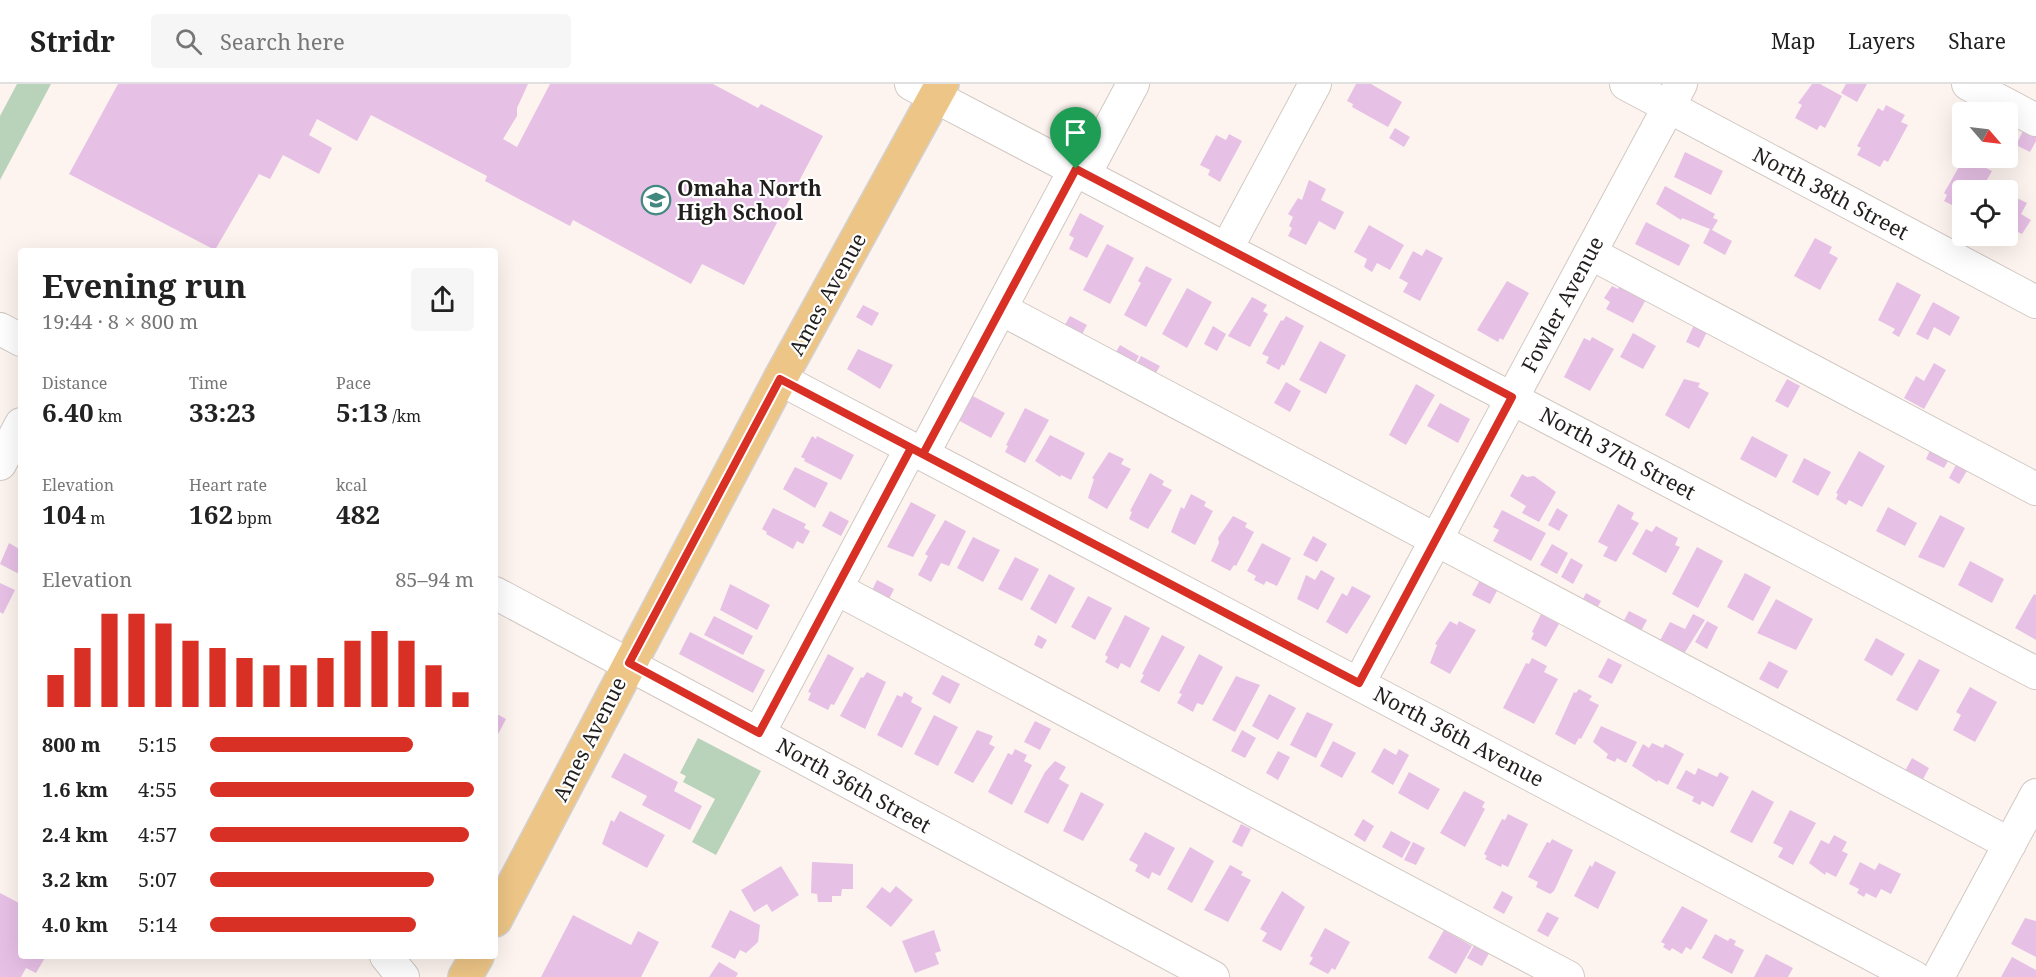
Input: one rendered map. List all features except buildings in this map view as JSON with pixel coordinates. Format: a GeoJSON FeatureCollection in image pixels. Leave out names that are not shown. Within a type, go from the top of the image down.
{"type":"FeatureCollection","features":[{"type":"Feature","properties":{"kind":"main road","name":"Ames Avenue"},"geometry":{"type":"LineString","coordinates":[[498,914],[780,379],[930,88]]}},
{"type":"Feature","properties":{"kind":"main road"},"geometry":{"type":"LineString","coordinates":[[465,977],[475,959]]}},
{"type":"Feature","properties":{"kind":"street"},"geometry":{"type":"LineString","coordinates":[[759,733],[837,589],[1133,84]]}},
{"type":"Feature","properties":{"kind":"street"},"geometry":{"type":"LineString","coordinates":[[1227,248],[1315,84]]}},
{"type":"Feature","properties":{"kind":"street","name":"North 38th Street"},"geometry":{"type":"LineString","coordinates":[[1626,84],[1675,95],[2036,302]]}},
{"type":"Feature","properties":{"kind":"street"},"geometry":{"type":"LineString","coordinates":[[1968,84],[2036,120]]}},
{"type":"Feature","properties":{"kind":"street","name":"North 37th Street"},"geometry":{"type":"LineString","coordinates":[[930,88],[1080,172],[2036,673]]}},
{"type":"Feature","properties":{"kind":"street","name":"Fowler Avenue"},"geometry":{"type":"LineString","coordinates":[[1359,683],[1675,95]]}},
{"type":"Feature","properties":{"kind":"street"},"geometry":{"type":"LineString","coordinates":[[1590,253],[2036,489]]}},
{"type":"Feature","properties":{"kind":"street"},"geometry":{"type":"LineString","coordinates":[[1001,309],[1436,540],[2021,836]]}},
{"type":"Feature","properties":{"kind":"street"},"geometry":{"type":"LineString","coordinates":[[0,329],[18,338]]}},
{"type":"Feature","properties":{"kind":"street","name":"North 36th Avenue"},"geometry":{"type":"LineString","coordinates":[[780,379],[1914,977]]}},
{"type":"Feature","properties":{"kind":"street"},"geometry":{"type":"LineString","coordinates":[[0,464],[18,430]]}},
{"type":"Feature","properties":{"kind":"street"},"geometry":{"type":"LineString","coordinates":[[837,589],[1568,977]]}},
{"type":"Feature","properties":{"kind":"street","name":"North 36th Street"},"geometry":{"type":"LineString","coordinates":[[498,594],[1213,977]]}},
{"type":"Feature","properties":{"kind":"street"},"geometry":{"type":"LineString","coordinates":[[1938,977],[2021,836],[2036,795]]}},
{"type":"Feature","properties":{"kind":"street"},"geometry":{"type":"LineString","coordinates":[[387,959],[403,977]]}},
{"type":"Feature","properties":{"kind":"green space"},"geometry":{"type":"Polygon","coordinates":[[[17,84],[51,84],[0,180],[0,116],[17,84]]]}},
{"type":"Feature","properties":{"kind":"green space"},"geometry":{"type":"Polygon","coordinates":[[[698,738],[761,771],[716,855],[692,842],[715,799],[683,782],[686,776],[680,773],[698,738]]]}},
{"type":"Feature","properties":{"kind":"place","name":"Omaha North High School"},"geometry":{"type":"Point","coordinates":[656,200]}},
{"type":"Feature","properties":{"kind":"route"},"geometry":{"type":"LineString","coordinates":[[1076,169],[1512,397],[1359,683],[911,448],[759,733],[629,663],[780,379],[923,454],[1076,169]]}}]}
